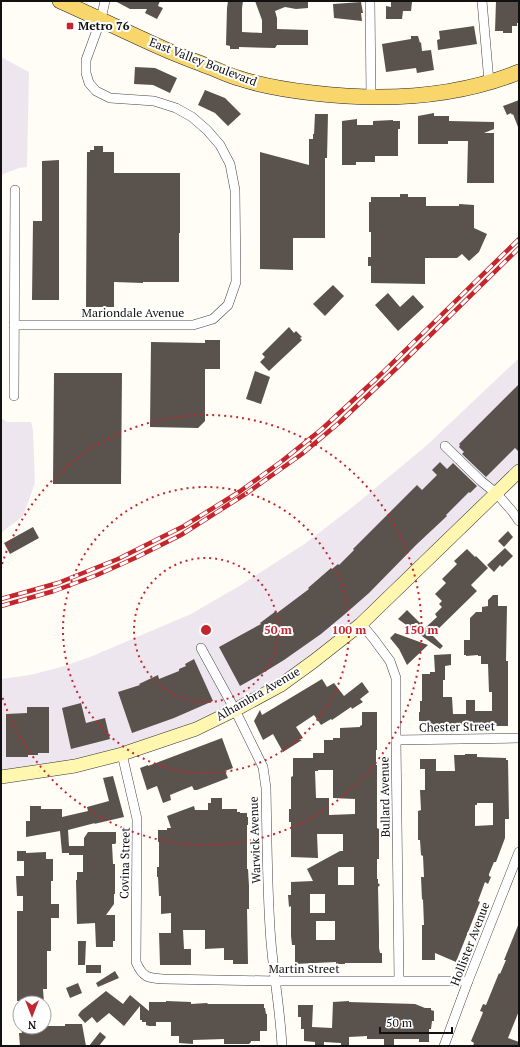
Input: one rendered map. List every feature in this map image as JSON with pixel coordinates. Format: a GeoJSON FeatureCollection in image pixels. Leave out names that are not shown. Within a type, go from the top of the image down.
{"type":"FeatureCollection","features":[{"type":"Feature","properties":{"kind":"main road","name":"East Valley Boulevard"},"geometry":{"type":"LineString","coordinates":[[60,1],[163,49],[238,78],[266,86],[291,90],[371,97],[398,96],[446,91],[489,82],[519,72]]}},
{"type":"Feature","properties":{"kind":"main road","name":"Alhambra Avenue"},"geometry":{"type":"LineString","coordinates":[[1,778],[75,766],[122,754],[196,729],[235,710],[280,684],[314,661],[361,624],[497,494],[519,471]]}},
{"type":"Feature","properties":{"kind":"street","name":"Mariondale Avenue"},"geometry":{"type":"LineString","coordinates":[[14,325],[193,325],[213,319],[228,305],[236,282],[235,190],[230,164],[220,145],[207,130],[192,117],[176,108],[154,101],[110,98],[96,91],[89,83],[86,73],[86,60],[101,19],[105,1]]}},
{"type":"Feature","properties":{"kind":"street"},"geometry":{"type":"LineString","coordinates":[[370,1],[371,97]]}},
{"type":"Feature","properties":{"kind":"street"},"geometry":{"type":"LineString","coordinates":[[482,1],[489,82]]}},
{"type":"Feature","properties":{"kind":"street"},"geometry":{"type":"LineString","coordinates":[[14,396],[15,190]]}},
{"type":"Feature","properties":{"kind":"street"},"geometry":{"type":"LineString","coordinates":[[445,446],[481,481],[497,494],[519,521]]}},
{"type":"Feature","properties":{"kind":"street","name":"Bullard Avenue"},"geometry":{"type":"LineString","coordinates":[[361,624],[390,661],[396,678],[399,980]]}},
{"type":"Feature","properties":{"kind":"street","name":"Warwick Avenue"},"geometry":{"type":"LineString","coordinates":[[201,648],[235,710],[263,768],[266,788],[270,929],[281,1024],[282,1046]]}},
{"type":"Feature","properties":{"kind":"street","name":"Chester Street"},"geometry":{"type":"LineString","coordinates":[[396,740],[519,738]]}},
{"type":"Feature","properties":{"kind":"street","name":"Covina Street"},"geometry":{"type":"LineString","coordinates":[[122,754],[137,818],[136,962],[141,972]]}},
{"type":"Feature","properties":{"kind":"street","name":"Hollister Avenue"},"geometry":{"type":"LineString","coordinates":[[444,1046],[519,852]]}},
{"type":"Feature","properties":{"kind":"street","name":"Martin Street"},"geometry":{"type":"LineString","coordinates":[[141,972],[150,978],[275,981],[468,981]]}},
{"type":"Feature","properties":{"kind":"shaded area"},"geometry":{"type":"Polygon","coordinates":[[[1,57],[29,72],[27,167],[19,168],[1,175],[1,57]]]}},
{"type":"Feature","properties":{"kind":"shaded area"},"geometry":{"type":"Polygon","coordinates":[[[519,358],[519,465],[357,623],[289,673],[205,721],[79,763],[1,775],[1,679],[30,675],[61,667],[90,657],[191,614],[241,585],[306,543],[355,505],[426,446],[519,358]]]}},
{"type":"Feature","properties":{"kind":"shaded area"},"geometry":{"type":"Polygon","coordinates":[[[1,418],[7,422],[31,422],[33,430],[35,483],[23,516],[1,533],[1,418]]]}},
{"type":"Feature","properties":{"kind":"building"},"geometry":{"type":"Polygon","coordinates":[[[115,1],[160,1],[158,6],[163,8],[157,19],[145,13],[147,9],[130,9],[115,1]]]}},
{"type":"Feature","properties":{"kind":"building"},"geometry":{"type":"Polygon","coordinates":[[[228,1],[243,1],[242,32],[262,33],[262,20],[255,1],[308,1],[308,8],[296,9],[285,7],[275,11],[277,18],[277,29],[308,30],[308,45],[277,45],[275,48],[239,47],[239,49],[230,49],[230,46],[226,45],[228,1]]]}},
{"type":"Feature","properties":{"kind":"building"},"geometry":{"type":"Polygon","coordinates":[[[391,1],[412,2],[411,11],[403,11],[402,19],[386,19],[386,6],[391,7],[391,1]]]}},
{"type":"Feature","properties":{"kind":"building"},"geometry":{"type":"Polygon","coordinates":[[[496,1],[519,1],[519,23],[517,23],[517,26],[512,26],[512,33],[495,31],[496,1]]]}},
{"type":"Feature","properties":{"kind":"building"},"geometry":{"type":"Polygon","coordinates":[[[361,2],[363,13],[361,13],[362,21],[334,18],[333,4],[361,2]]]}},
{"type":"Feature","properties":{"kind":"building"},"geometry":{"type":"Polygon","coordinates":[[[474,26],[477,44],[438,50],[437,40],[440,39],[439,31],[474,26]]]}},
{"type":"Feature","properties":{"kind":"building"},"geometry":{"type":"Polygon","coordinates":[[[411,36],[418,36],[420,43],[421,42],[422,51],[431,50],[434,70],[417,73],[416,68],[386,72],[382,44],[411,39],[411,36]]]}},
{"type":"Feature","properties":{"kind":"building"},"geometry":{"type":"Polygon","coordinates":[[[135,67],[155,68],[177,78],[170,93],[153,85],[134,84],[135,67]]]}},
{"type":"Feature","properties":{"kind":"building"},"geometry":{"type":"Polygon","coordinates":[[[205,90],[225,98],[241,114],[228,126],[215,113],[198,105],[205,90]]]}},
{"type":"Feature","properties":{"kind":"building"},"geometry":{"type":"Polygon","coordinates":[[[519,100],[518,127],[513,114],[512,115],[511,113],[507,115],[503,106],[519,100]]]}},
{"type":"Feature","properties":{"kind":"building"},"geometry":{"type":"Polygon","coordinates":[[[434,113],[434,116],[449,116],[449,121],[494,122],[494,129],[484,133],[494,133],[494,183],[467,183],[468,141],[448,141],[448,144],[418,144],[418,116],[434,113]]]}},
{"type":"Feature","properties":{"kind":"building"},"geometry":{"type":"Polygon","coordinates":[[[315,114],[328,114],[327,158],[325,158],[325,238],[293,238],[293,270],[260,269],[260,152],[309,165],[309,139],[313,139],[315,114]]]}},
{"type":"Feature","properties":{"kind":"building"},"geometry":{"type":"Polygon","coordinates":[[[357,119],[357,125],[373,125],[373,121],[400,121],[400,129],[398,129],[398,156],[375,156],[375,162],[356,162],[356,165],[342,165],[342,121],[357,119]]]}},
{"type":"Feature","properties":{"kind":"building"},"geometry":{"type":"Polygon","coordinates":[[[94,146],[103,146],[103,152],[114,152],[114,173],[180,173],[179,282],[114,282],[114,307],[86,307],[87,152],[94,150],[94,146]]]}},
{"type":"Feature","properties":{"kind":"building"},"geometry":{"type":"Polygon","coordinates":[[[59,160],[59,300],[32,300],[33,221],[42,221],[42,161],[59,160]]]}},
{"type":"Feature","properties":{"kind":"building"},"geometry":{"type":"Polygon","coordinates":[[[400,194],[408,194],[408,197],[426,197],[426,206],[459,206],[459,204],[474,205],[474,228],[487,234],[479,252],[469,261],[462,254],[457,258],[425,258],[425,284],[371,283],[371,266],[368,266],[368,257],[371,257],[369,202],[371,202],[371,197],[400,197],[400,194]]]}},
{"type":"Feature","properties":{"kind":"building"},"geometry":{"type":"Polygon","coordinates":[[[333,285],[344,296],[325,316],[313,304],[333,285]]]}},
{"type":"Feature","properties":{"kind":"building"},"geometry":{"type":"Polygon","coordinates":[[[388,293],[400,307],[413,295],[424,307],[398,331],[375,305],[388,293]]]}},
{"type":"Feature","properties":{"kind":"building"},"geometry":{"type":"Polygon","coordinates":[[[289,327],[294,333],[296,331],[302,337],[300,338],[302,340],[269,371],[260,362],[265,357],[262,354],[289,327]]]}},
{"type":"Feature","properties":{"kind":"building"},"geometry":{"type":"Polygon","coordinates":[[[205,340],[220,340],[220,369],[205,369],[205,421],[198,428],[150,427],[151,342],[205,343],[205,340]]]}},
{"type":"Feature","properties":{"kind":"building"},"geometry":{"type":"Polygon","coordinates":[[[255,371],[270,377],[261,404],[246,399],[255,371]]]}},
{"type":"Feature","properties":{"kind":"building"},"geometry":{"type":"Polygon","coordinates":[[[54,373],[122,373],[121,484],[53,484],[54,373]]]}},
{"type":"Feature","properties":{"kind":"building"},"geometry":{"type":"Polygon","coordinates":[[[519,384],[519,452],[515,448],[486,477],[462,454],[464,452],[459,447],[459,444],[519,384]]]}},
{"type":"Feature","properties":{"kind":"building"},"geometry":{"type":"Polygon","coordinates":[[[440,462],[447,469],[453,463],[477,486],[470,493],[469,492],[446,515],[447,516],[369,593],[345,614],[321,634],[284,660],[240,686],[219,647],[261,624],[260,623],[276,611],[277,613],[309,589],[308,588],[331,568],[332,569],[338,564],[339,565],[417,485],[422,490],[437,475],[432,470],[440,462]]]}},
{"type":"Feature","properties":{"kind":"building"},"geometry":{"type":"Polygon","coordinates":[[[33,527],[39,538],[10,554],[4,543],[33,527]]]}},
{"type":"Feature","properties":{"kind":"building"},"geometry":{"type":"Polygon","coordinates":[[[508,531],[513,537],[504,547],[498,541],[508,531]]]}},
{"type":"Feature","properties":{"kind":"building"},"geometry":{"type":"Polygon","coordinates":[[[505,548],[513,556],[502,567],[500,565],[494,572],[487,565],[505,548]]]}},
{"type":"Feature","properties":{"kind":"building"},"geometry":{"type":"Polygon","coordinates":[[[467,549],[488,568],[471,585],[477,591],[432,635],[443,646],[440,649],[398,619],[407,610],[425,628],[437,617],[435,614],[442,607],[439,604],[442,601],[435,594],[446,583],[442,579],[457,564],[454,561],[467,549]]]}},
{"type":"Feature","properties":{"kind":"building"},"geometry":{"type":"Polygon","coordinates":[[[493,595],[498,595],[498,606],[507,606],[506,661],[508,661],[508,726],[422,725],[422,721],[419,721],[419,712],[420,701],[422,701],[422,674],[430,674],[430,672],[435,672],[434,655],[451,654],[451,665],[445,666],[443,697],[452,697],[453,714],[466,714],[466,700],[475,700],[475,711],[492,711],[492,692],[489,692],[488,664],[481,664],[481,656],[464,655],[464,640],[470,640],[470,618],[476,612],[482,612],[482,607],[488,606],[488,600],[493,595]]]}},
{"type":"Feature","properties":{"kind":"building"},"geometry":{"type":"Polygon","coordinates":[[[395,633],[428,645],[407,665],[399,649],[390,638],[395,633]]]}},
{"type":"Feature","properties":{"kind":"building"},"geometry":{"type":"Polygon","coordinates":[[[194,659],[213,701],[174,718],[132,733],[118,692],[140,685],[139,684],[158,675],[159,679],[179,671],[179,669],[186,666],[185,664],[194,659]]]}},
{"type":"Feature","properties":{"kind":"building"},"geometry":{"type":"Polygon","coordinates":[[[322,679],[327,687],[334,683],[344,696],[362,682],[369,692],[360,699],[363,702],[352,709],[351,707],[332,720],[331,719],[321,725],[314,715],[296,727],[303,738],[299,740],[302,740],[283,752],[273,734],[263,740],[254,721],[260,710],[262,715],[322,679]]]}},
{"type":"Feature","properties":{"kind":"building"},"geometry":{"type":"Polygon","coordinates":[[[81,703],[86,723],[105,718],[110,739],[71,749],[62,708],[81,703]]]}},
{"type":"Feature","properties":{"kind":"building"},"geometry":{"type":"Polygon","coordinates":[[[27,707],[49,707],[49,753],[38,753],[38,755],[28,755],[28,757],[6,757],[6,714],[27,713],[27,707]]]}},
{"type":"Feature","properties":{"kind":"building"},"geometry":{"type":"Polygon","coordinates":[[[362,712],[377,712],[376,765],[379,859],[377,859],[377,879],[380,885],[378,887],[379,948],[380,953],[382,953],[382,963],[336,964],[336,962],[295,964],[295,945],[292,945],[291,906],[289,907],[288,895],[291,895],[291,882],[313,881],[307,869],[340,851],[343,851],[343,834],[317,834],[318,858],[291,857],[291,822],[289,822],[289,809],[291,809],[291,777],[293,776],[293,758],[313,758],[313,753],[324,753],[324,740],[340,738],[340,728],[360,727],[362,725],[362,712]],[[333,770],[315,771],[316,798],[329,798],[329,815],[355,814],[355,799],[333,798],[333,770]],[[338,867],[338,885],[354,885],[354,867],[338,867]],[[310,894],[310,913],[325,913],[325,894],[310,894]],[[316,921],[316,940],[335,940],[335,921],[316,921]]]}},
{"type":"Feature","properties":{"kind":"building"},"geometry":{"type":"Polygon","coordinates":[[[222,738],[233,768],[225,771],[228,778],[197,790],[194,790],[192,786],[170,795],[171,800],[163,803],[157,786],[147,790],[140,768],[222,738]]]}},
{"type":"Feature","properties":{"kind":"building"},"geometry":{"type":"Polygon","coordinates":[[[477,754],[477,757],[506,758],[506,760],[508,760],[509,819],[505,819],[505,838],[496,862],[494,862],[489,874],[491,877],[488,884],[485,882],[478,901],[480,902],[456,962],[435,953],[435,960],[422,960],[422,925],[424,925],[421,877],[424,877],[423,856],[421,855],[420,840],[418,840],[418,811],[421,810],[420,790],[425,790],[425,769],[420,769],[420,759],[436,759],[436,771],[455,771],[454,755],[477,754]],[[477,803],[477,805],[475,805],[475,826],[493,825],[493,803],[477,803]]]}},
{"type":"Feature","properties":{"kind":"building"},"geometry":{"type":"Polygon","coordinates":[[[113,776],[124,817],[68,830],[69,846],[84,846],[84,838],[88,832],[116,832],[116,843],[112,844],[113,864],[115,864],[114,904],[106,915],[115,915],[115,941],[113,941],[113,947],[96,947],[95,923],[77,924],[76,880],[77,872],[83,872],[83,855],[69,855],[69,853],[62,853],[60,831],[26,837],[26,821],[30,821],[30,806],[41,806],[41,809],[62,809],[62,817],[88,811],[87,807],[109,801],[103,778],[113,776]]]}},
{"type":"Feature","properties":{"kind":"building"},"geometry":{"type":"Polygon","coordinates":[[[211,798],[222,798],[222,809],[237,809],[237,812],[247,813],[248,817],[248,964],[233,964],[233,960],[224,960],[224,948],[205,949],[205,930],[183,930],[184,949],[191,949],[191,965],[160,965],[159,933],[171,933],[171,913],[161,914],[161,896],[159,896],[157,877],[157,867],[159,867],[158,830],[167,830],[167,828],[171,828],[167,816],[194,806],[195,810],[208,810],[208,803],[211,803],[211,798]]]}},
{"type":"Feature","properties":{"kind":"building"},"geometry":{"type":"Polygon","coordinates":[[[17,851],[26,851],[26,853],[46,852],[46,859],[53,859],[51,904],[59,904],[59,918],[51,918],[51,951],[47,951],[47,989],[43,989],[43,995],[17,995],[17,911],[23,911],[23,896],[17,896],[16,876],[24,876],[24,861],[17,861],[17,851]]]}},
{"type":"Feature","properties":{"kind":"building"},"geometry":{"type":"Polygon","coordinates":[[[519,923],[519,1011],[508,1038],[519,1042],[519,1046],[473,1046],[474,1043],[471,1041],[483,1012],[480,1011],[483,1004],[486,1005],[499,973],[500,974],[519,923]]]}},
{"type":"Feature","properties":{"kind":"building"},"geometry":{"type":"Polygon","coordinates":[[[78,941],[86,941],[85,965],[78,965],[78,941]]]}},
{"type":"Feature","properties":{"kind":"building"},"geometry":{"type":"Polygon","coordinates":[[[86,965],[101,965],[101,973],[86,973],[86,965]]]}},
{"type":"Feature","properties":{"kind":"building"},"geometry":{"type":"Polygon","coordinates":[[[115,971],[119,978],[98,987],[96,983],[115,971]]]}},
{"type":"Feature","properties":{"kind":"building"},"geometry":{"type":"Polygon","coordinates":[[[78,983],[82,993],[70,998],[66,988],[78,983]]]}},
{"type":"Feature","properties":{"kind":"building"},"geometry":{"type":"Polygon","coordinates":[[[106,991],[123,1004],[130,995],[149,1011],[149,1002],[166,1001],[191,1002],[191,1004],[264,1004],[267,1014],[267,1031],[260,1031],[260,1041],[251,1041],[249,1044],[224,1044],[224,1039],[193,1040],[193,1044],[179,1043],[179,1036],[171,1036],[171,1022],[156,1022],[156,1026],[149,1026],[146,1025],[146,1022],[142,1022],[142,1020],[140,1020],[140,1006],[124,1026],[109,1013],[97,1023],[92,1017],[85,1023],[78,1015],[106,991]]]}},
{"type":"Feature","properties":{"kind":"building"},"geometry":{"type":"Polygon","coordinates":[[[349,1001],[415,1004],[425,1008],[431,1008],[431,1010],[434,1011],[434,1021],[432,1021],[431,1029],[429,1029],[429,1042],[419,1042],[419,1039],[394,1039],[394,1046],[384,1046],[384,1039],[367,1039],[367,1036],[349,1037],[349,1046],[341,1046],[341,1043],[324,1042],[324,1045],[315,1045],[315,1042],[304,1041],[304,1029],[301,1029],[301,1017],[298,1017],[298,1005],[313,1005],[312,1027],[332,1028],[333,1002],[349,1001]]]}},
{"type":"Feature","properties":{"kind":"building"},"geometry":{"type":"Polygon","coordinates":[[[65,1024],[82,1024],[86,1046],[20,1046],[19,1035],[52,1035],[52,1026],[65,1026],[65,1024]]]}},
{"type":"Feature","properties":{"kind":"building"},"geometry":{"type":"Polygon","coordinates":[[[100,1032],[106,1037],[99,1046],[89,1046],[100,1032]]]}},
{"type":"Feature","properties":{"kind":"railway"},"geometry":{"type":"LineString","coordinates":[[1,599],[58,583],[118,559],[184,526],[239,492],[282,461],[322,429],[377,378],[519,239]]}},
{"type":"Feature","properties":{"kind":"railway"},"geometry":{"type":"LineString","coordinates":[[1,606],[54,591],[97,575],[135,558],[181,535],[247,493],[302,454],[340,422],[519,248]]}},
{"type":"Feature","properties":{"kind":"place","name":"Metro 76"},"geometry":{"type":"Point","coordinates":[70,26]}}]}
